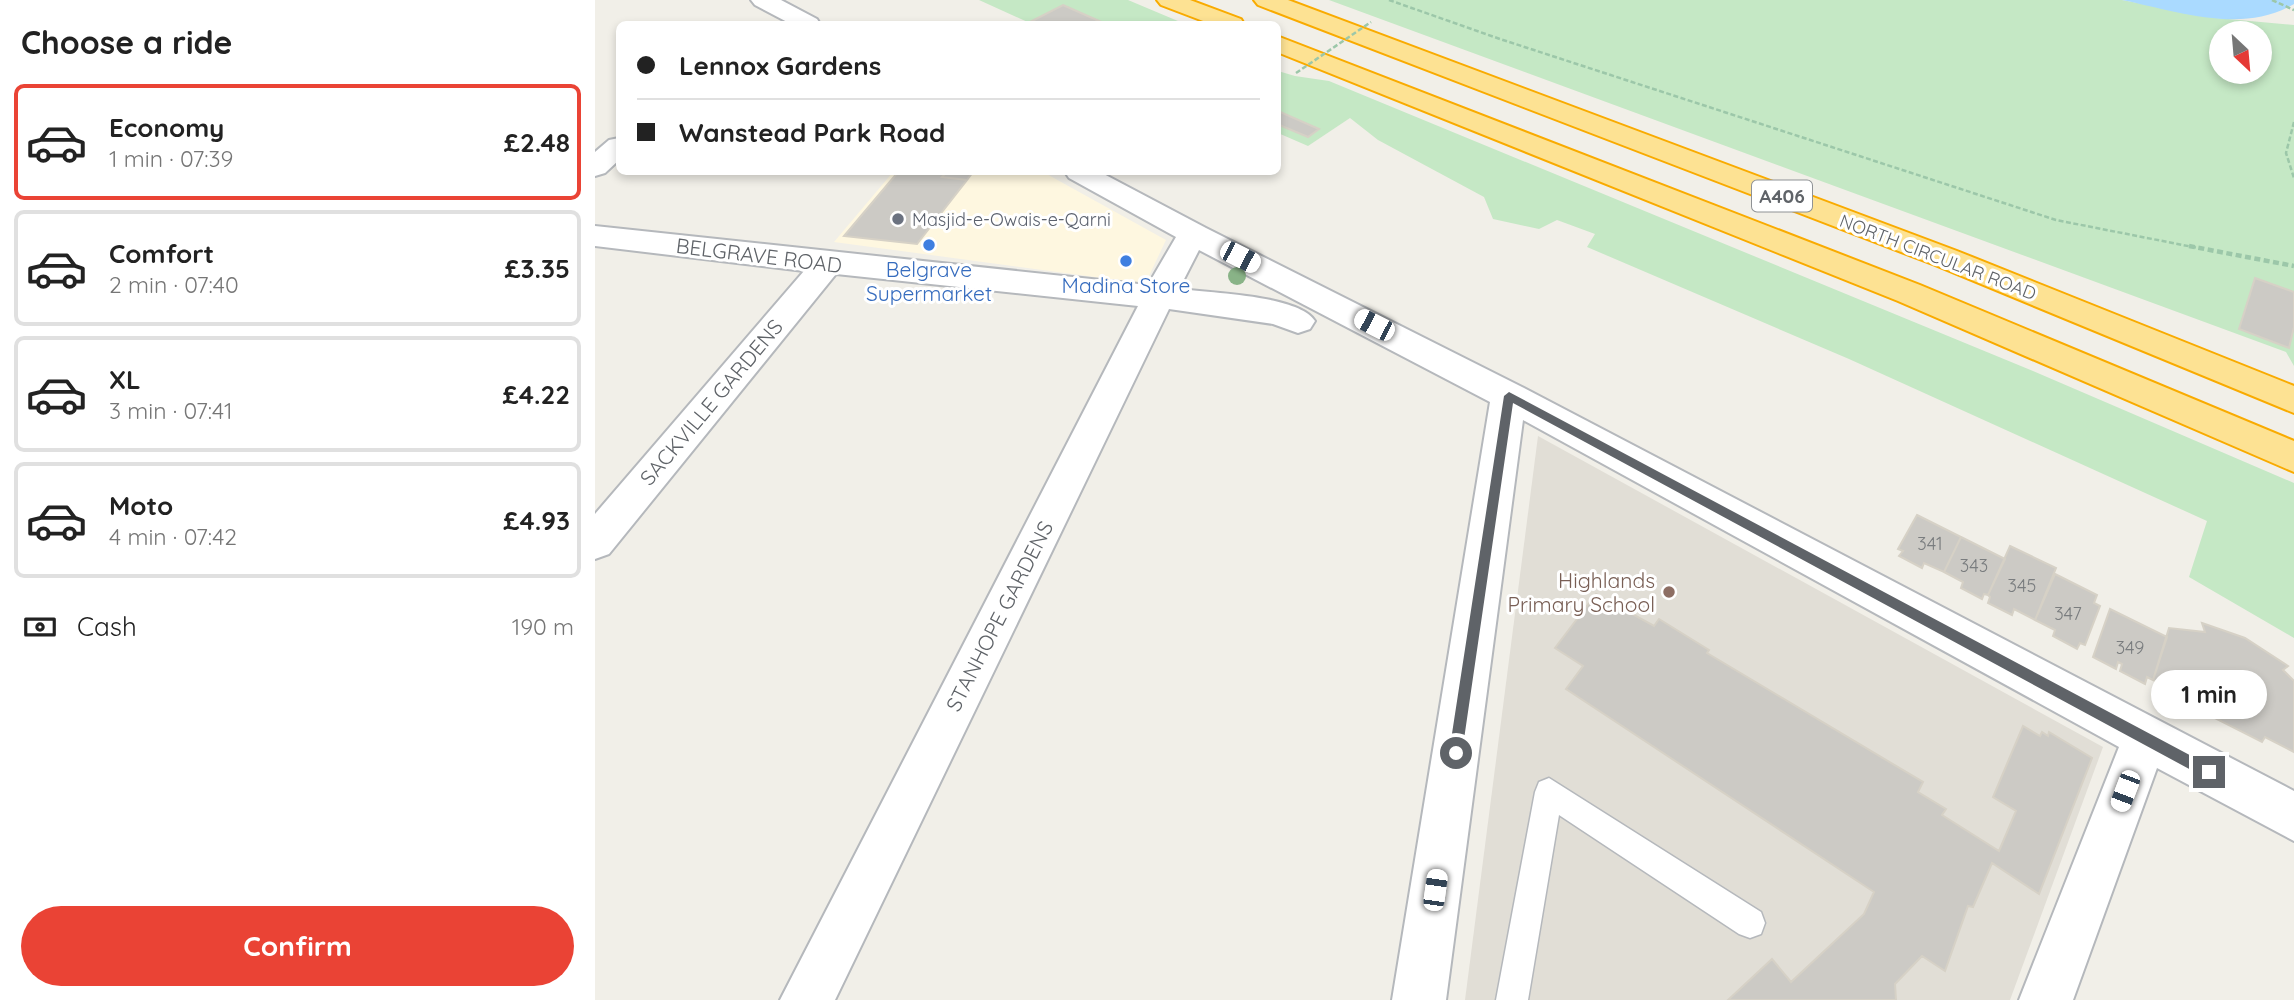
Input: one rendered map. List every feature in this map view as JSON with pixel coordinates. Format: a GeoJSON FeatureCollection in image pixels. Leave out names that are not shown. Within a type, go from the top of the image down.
{"type":"FeatureCollection","features":[{"type":"Feature","properties":{"kind":"highway"},"geometry":{"type":"LineString","coordinates":[[1169,0],[1224,21]]}},
{"type":"Feature","properties":{"kind":"highway","name":"NORTH CIRCULAR ROAD"},"geometry":{"type":"LineString","coordinates":[[1266,0],[1933,253],[2294,400]]}},
{"type":"Feature","properties":{"kind":"highway","name":"A406"},"geometry":{"type":"LineString","coordinates":[[1281,45],[1909,293],[2294,457]]}},
{"type":"Feature","properties":{"kind":"street"},"geometry":{"type":"LineString","coordinates":[[768,11],[799,21]]}},
{"type":"Feature","properties":{"kind":"street"},"geometry":{"type":"LineString","coordinates":[[595,167],[616,149]]}},
{"type":"Feature","properties":{"kind":"street"},"geometry":{"type":"LineString","coordinates":[[1085,175],[1195,235],[1509,396],[2294,817]]}},
{"type":"Feature","properties":{"kind":"street","name":"STANHOPE GARDENS"},"geometry":{"type":"LineString","coordinates":[[807,1000],[1182,250],[1195,235]]}},
{"type":"Feature","properties":{"kind":"street","name":"BELGRAVE ROAD"},"geometry":{"type":"LineString","coordinates":[[595,236],[828,263],[1159,296],[1278,313],[1298,321]]}},
{"type":"Feature","properties":{"kind":"street","name":"SACKVILLE GARDENS"},"geometry":{"type":"LineString","coordinates":[[595,542],[828,263]]}},
{"type":"Feature","properties":{"kind":"street"},"geometry":{"type":"LineString","coordinates":[[1419,1000],[1509,396]]}},
{"type":"Feature","properties":{"kind":"street"},"geometry":{"type":"LineString","coordinates":[[2046,1000],[2145,739]]}},
{"type":"Feature","properties":{"kind":"lane"},"geometry":{"type":"LineString","coordinates":[[1512,1000],[1549,792],[1750,923]]}},
{"type":"Feature","properties":{"kind":"path"},"geometry":{"type":"LineString","coordinates":[[1389,0],[1500,40],[2056,220],[2294,266]]}},
{"type":"Feature","properties":{"kind":"path"},"geometry":{"type":"LineString","coordinates":[[2273,0],[2294,10]]}},
{"type":"Feature","properties":{"kind":"path"},"geometry":{"type":"LineString","coordinates":[[1296,73],[1371,22]]}},
{"type":"Feature","properties":{"kind":"path"},"geometry":{"type":"LineString","coordinates":[[2294,122],[2286,153],[2294,178]]}},
{"type":"Feature","properties":{"kind":"shaded area"},"geometry":{"type":"Polygon","coordinates":[[[890,175],[1048,175],[1166,240],[1148,278],[1140,283],[834,242],[890,175]]]}},
{"type":"Feature","properties":{"kind":"shaded area","name":"Highlands Primary School"},"geometry":{"type":"Polygon","coordinates":[[[1538,436],[2103,747],[2010,1000],[1465,1000],[1538,436]]]}},
{"type":"Feature","properties":{"kind":"green space"},"geometry":{"type":"Polygon","coordinates":[[[979,0],[1128,0],[1178,21],[1025,21],[979,0]]]}},
{"type":"Feature","properties":{"kind":"green space"},"geometry":{"type":"Polygon","coordinates":[[[1329,0],[2122,0],[2217,18],[2250,21],[2209,21],[2209,84],[2272,84],[2272,23],[2294,25],[2294,366],[2286,352],[1329,0]]]}},
{"type":"Feature","properties":{"kind":"green space"},"geometry":{"type":"Polygon","coordinates":[[[1281,72],[1329,81],[2033,371],[2294,483],[2294,638],[2189,577],[2207,521],[1849,359],[1587,247],[1595,234],[1557,220],[1539,229],[1493,219],[1484,197],[1378,140],[1350,118],[1308,146],[1281,134],[1281,72]]]}},
{"type":"Feature","properties":{"kind":"water"},"geometry":{"type":"Polygon","coordinates":[[[2122,0],[2294,0],[2294,4],[2253,18],[2231,19],[2209,18],[2122,0]]]}},
{"type":"Feature","properties":{"kind":"building"},"geometry":{"type":"Polygon","coordinates":[[[1063,5],[1099,21],[1032,21],[1063,5]]]}},
{"type":"Feature","properties":{"kind":"building"},"geometry":{"type":"Polygon","coordinates":[[[1281,112],[1319,129],[1308,137],[1281,126],[1281,112]]]}},
{"type":"Feature","properties":{"kind":"building","name":"Masjid-e-Owais-e-Qarni"},"geometry":{"type":"Polygon","coordinates":[[[895,175],[944,175],[942,177],[967,180],[917,244],[844,236],[895,175]]]}},
{"type":"Feature","properties":{"kind":"building"},"geometry":{"type":"Polygon","coordinates":[[[944,175],[971,175],[967,180],[942,177],[944,175]]]}},
{"type":"Feature","properties":{"kind":"building"},"geometry":{"type":"Polygon","coordinates":[[[2255,278],[2294,292],[2294,327],[2289,348],[2239,329],[2255,278]]]}},
{"type":"Feature","properties":{"kind":"building"},"geometry":{"type":"Polygon","coordinates":[[[1917,515],[1961,537],[1944,572],[1924,563],[1922,568],[1899,556],[1903,551],[1898,549],[1917,515]]]}},
{"type":"Feature","properties":{"kind":"building"},"geometry":{"type":"Polygon","coordinates":[[[1961,537],[2005,559],[1988,595],[1984,594],[1982,599],[1961,588],[1963,582],[1944,572],[1961,537]]]}},
{"type":"Feature","properties":{"kind":"building"},"geometry":{"type":"Polygon","coordinates":[[[2010,546],[2056,568],[2035,620],[2014,609],[2012,615],[1988,603],[1988,595],[2010,546]]]}},
{"type":"Feature","properties":{"kind":"building"},"geometry":{"type":"Polygon","coordinates":[[[2055,574],[2097,595],[2094,603],[2100,606],[2085,645],[2080,643],[2077,649],[2053,636],[2055,630],[2035,620],[2055,574]]]}},
{"type":"Feature","properties":{"kind":"building"},"geometry":{"type":"Polygon","coordinates":[[[1596,594],[1654,626],[1659,619],[1709,650],[1707,653],[1923,782],[1918,792],[1946,809],[1942,815],[1999,851],[2016,811],[1993,797],[2023,726],[2040,736],[2042,732],[2048,736],[2049,732],[2092,758],[2039,894],[1992,863],[1973,907],[1968,906],[1945,971],[1922,956],[1895,984],[1896,1000],[1728,1000],[1772,959],[1791,982],[1864,914],[1874,892],[1566,689],[1583,666],[1555,648],[1596,594]]]}},
{"type":"Feature","properties":{"kind":"building"},"geometry":{"type":"Polygon","coordinates":[[[2110,609],[2167,637],[2153,680],[2147,677],[2145,684],[2120,671],[2122,664],[2118,662],[2116,669],[2093,657],[2110,609]]]}},
{"type":"Feature","properties":{"kind":"building"},"geometry":{"type":"Polygon","coordinates":[[[2202,623],[2245,638],[2288,666],[2283,670],[2294,681],[2294,752],[2265,737],[2262,742],[2187,704],[2188,697],[2153,680],[2169,628],[2205,632],[2202,623]]]}},
{"type":"Feature","properties":{"kind":"place","name":"Masjid-e-Owais-e-Qarni"},"geometry":{"type":"Point","coordinates":[898,219]}},
{"type":"Feature","properties":{"kind":"place","name":"Belgrave Supermarket"},"geometry":{"type":"Point","coordinates":[929,245]}},
{"type":"Feature","properties":{"kind":"place","name":"Madina Store"},"geometry":{"type":"Point","coordinates":[1126,261]}},
{"type":"Feature","properties":{"kind":"place","name":"Highlands Primary School"},"geometry":{"type":"Point","coordinates":[1669,592]}},
{"type":"Feature","properties":{"kind":"route"},"geometry":{"type":"LineString","coordinates":[[1456,753],[1509,396],[2209,772]]}}]}
